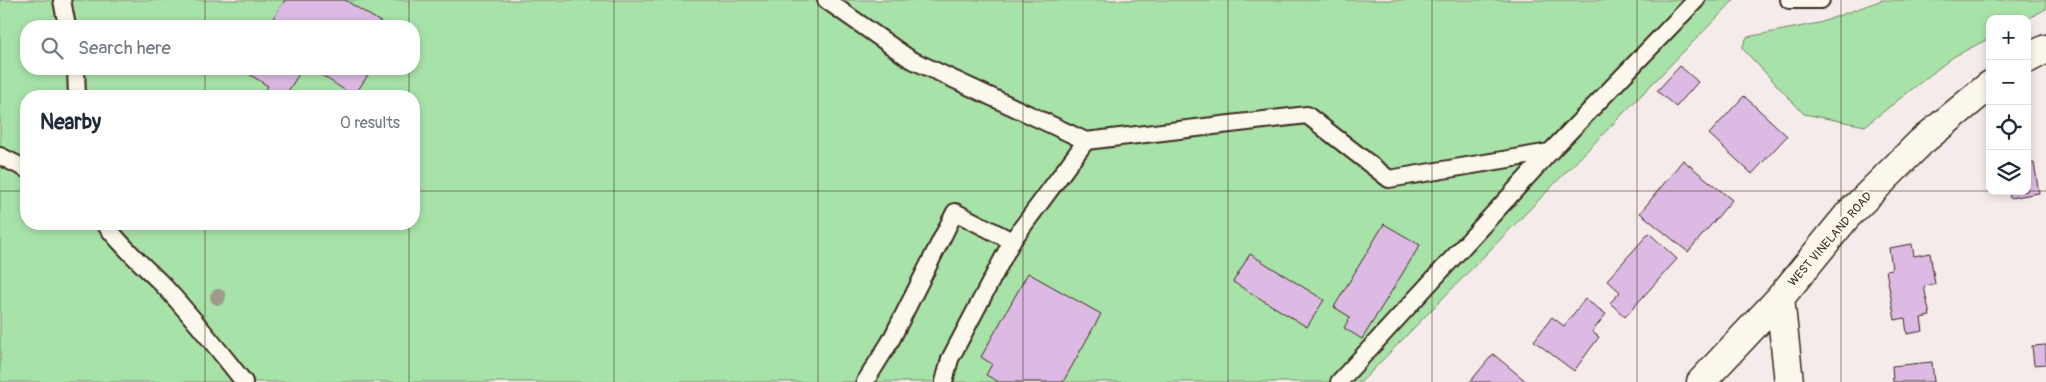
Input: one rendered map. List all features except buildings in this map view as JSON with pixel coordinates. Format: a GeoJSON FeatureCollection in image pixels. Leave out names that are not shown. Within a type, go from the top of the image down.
{"type":"FeatureCollection","features":[{"type":"Feature","properties":{"kind":"street"},"geometry":{"type":"LineString","coordinates":[[2031,57],[2046,49]]}},
{"type":"Feature","properties":{"kind":"street","name":"WEST VINELAND ROAD"},"geometry":{"type":"LineString","coordinates":[[1701,382],[1780,298],[1847,216],[1921,142],[1986,88]]}},
{"type":"Feature","properties":{"kind":"street"},"geometry":{"type":"LineString","coordinates":[[1780,298],[1789,382]]}},
{"type":"Feature","properties":{"kind":"lane"},"geometry":{"type":"LineString","coordinates":[[62,0],[66,20]]}},
{"type":"Feature","properties":{"kind":"lane"},"geometry":{"type":"LineString","coordinates":[[826,0],[910,59],[1086,141],[1307,115],[1389,179],[1550,152]]}},
{"type":"Feature","properties":{"kind":"lane"},"geometry":{"type":"LineString","coordinates":[[1339,382],[1550,152],[1696,0]]}},
{"type":"Feature","properties":{"kind":"lane"},"geometry":{"type":"LineString","coordinates":[[1789,0],[1821,0]]}},
{"type":"Feature","properties":{"kind":"lane"},"geometry":{"type":"LineString","coordinates":[[76,75],[76,90]]}},
{"type":"Feature","properties":{"kind":"lane"},"geometry":{"type":"LineString","coordinates":[[944,382],[950,358],[1012,241],[1086,141]]}},
{"type":"Feature","properties":{"kind":"lane"},"geometry":{"type":"LineString","coordinates":[[0,156],[20,166]]}},
{"type":"Feature","properties":{"kind":"lane"},"geometry":{"type":"LineString","coordinates":[[865,382],[890,342],[955,212],[1012,241]]}},
{"type":"Feature","properties":{"kind":"lane"},"geometry":{"type":"LineString","coordinates":[[110,230],[164,286],[244,382]]}},
{"type":"Feature","properties":{"kind":"green space"},"geometry":{"type":"Polygon","coordinates":[[[0,0],[1734,0],[1361,382],[0,382],[0,0]]]}},
{"type":"Feature","properties":{"kind":"green space"},"geometry":{"type":"Polygon","coordinates":[[[1882,0],[2046,0],[2046,9],[2031,17],[2031,15],[1986,15],[1986,40],[1953,57],[1865,126],[1804,114],[1742,48],[1747,37],[1819,23],[1882,0]]]}}]}
